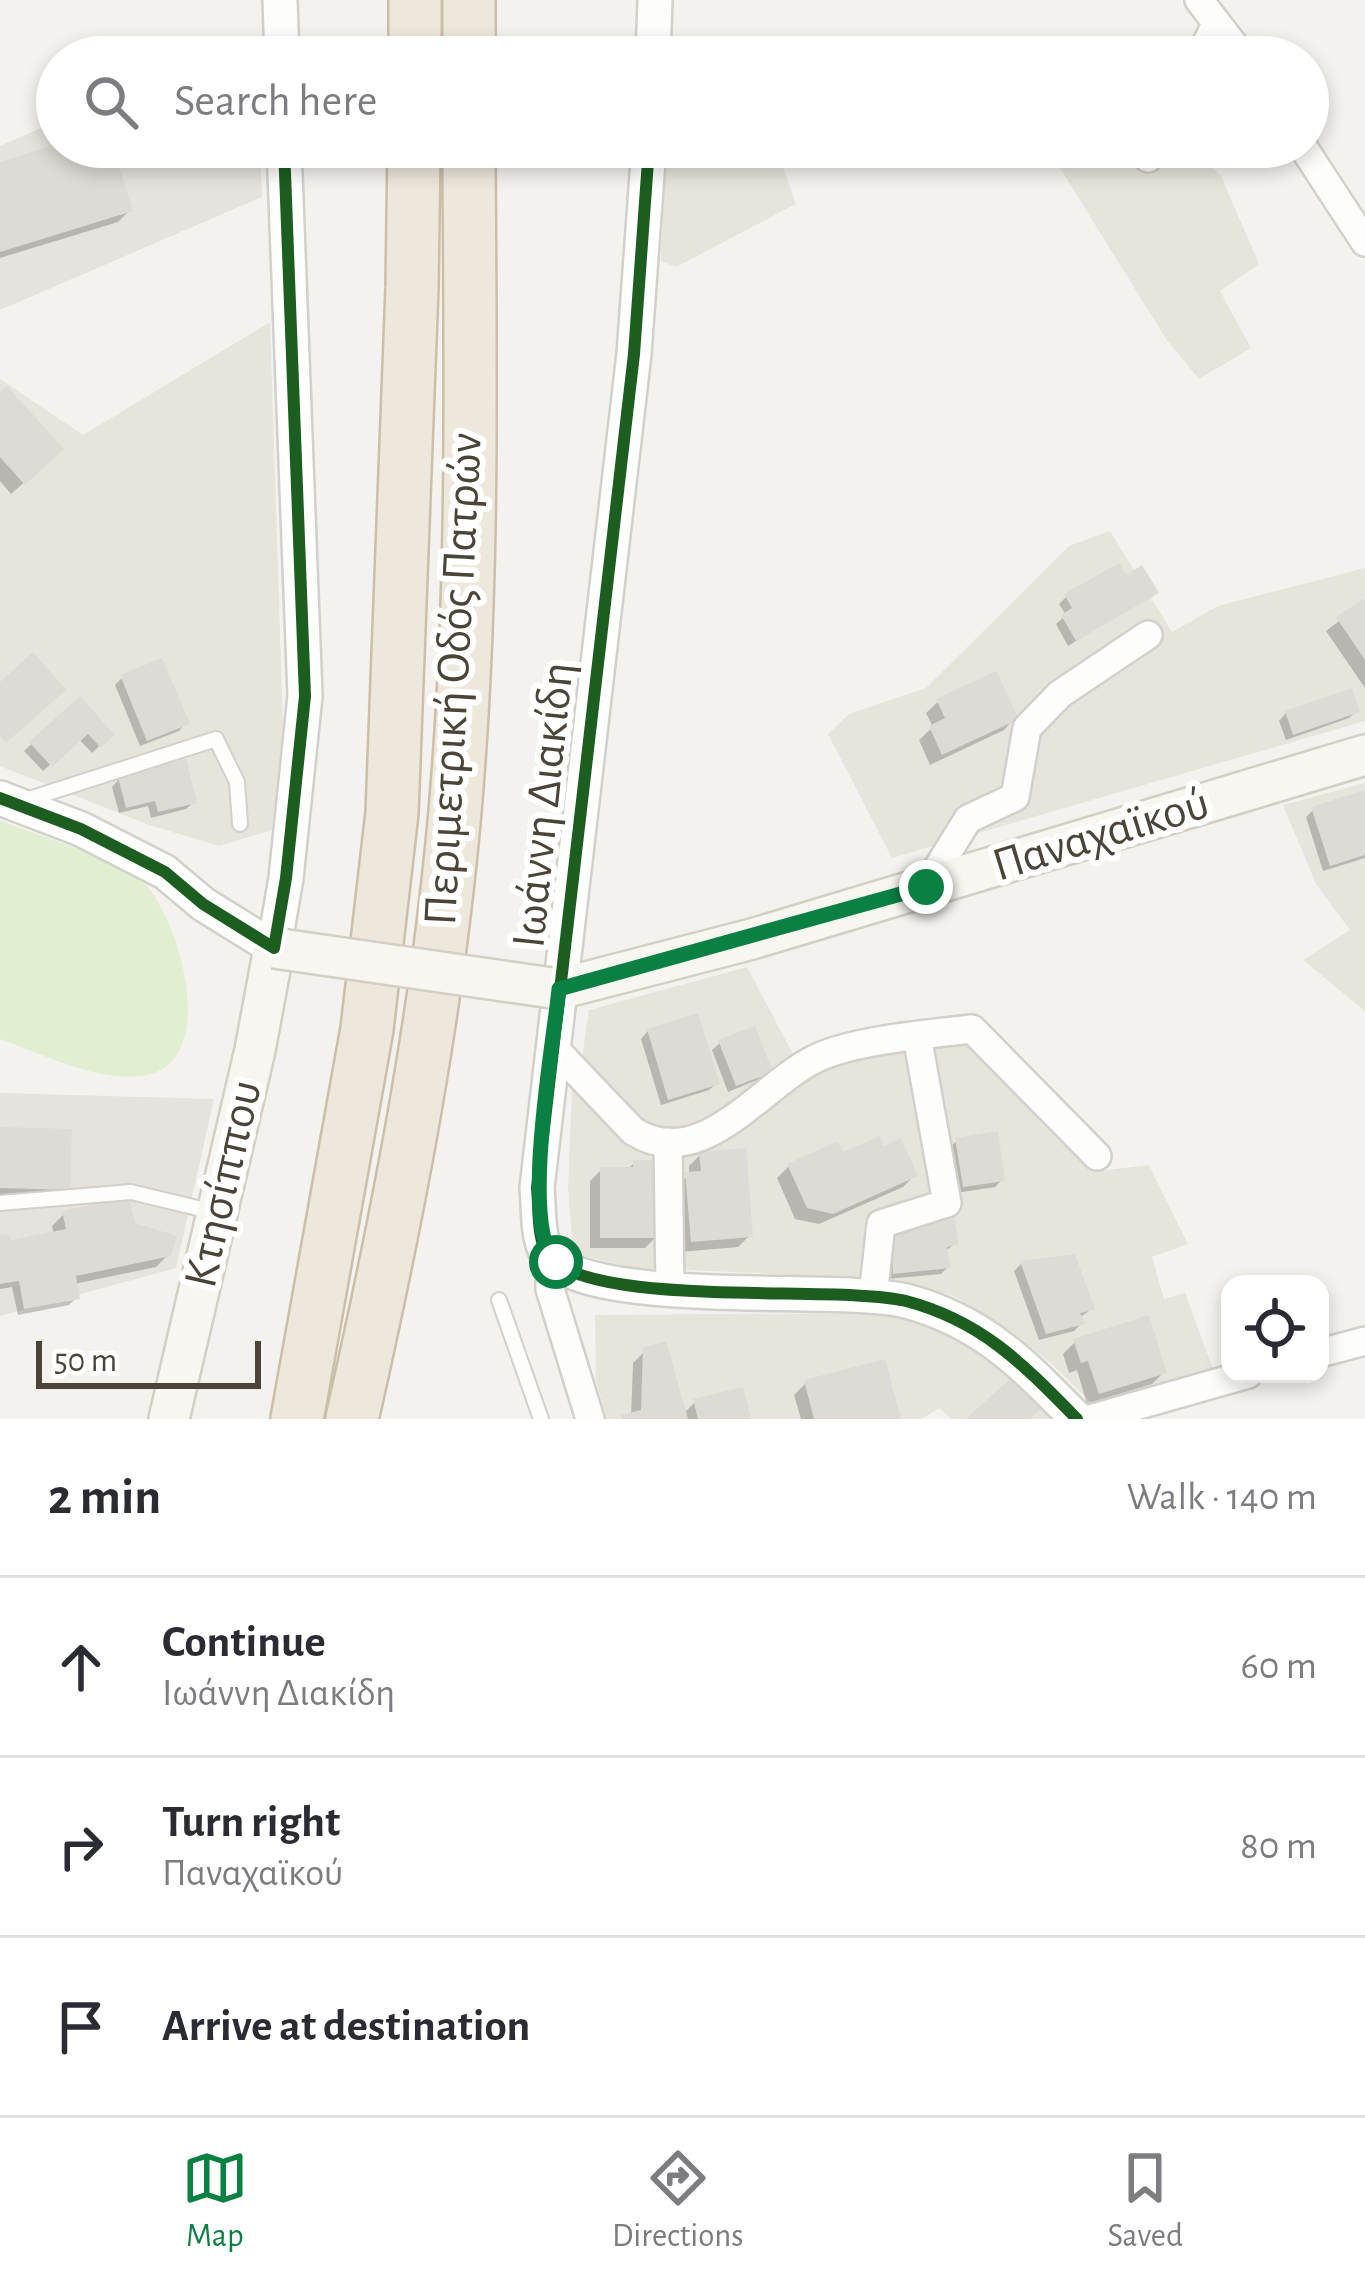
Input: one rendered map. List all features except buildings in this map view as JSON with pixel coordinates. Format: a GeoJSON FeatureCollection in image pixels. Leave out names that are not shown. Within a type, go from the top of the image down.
{"type":"FeatureCollection","features":[{"type":"Feature","properties":{"kind":"highway"},"geometry":{"type":"LineString","coordinates":[[415,0],[415,36]]}},
{"type":"Feature","properties":{"kind":"highway"},"geometry":{"type":"LineString","coordinates":[[469,0],[469,36]]}},
{"type":"Feature","properties":{"kind":"highway","name":"Περιμετρική Οδός Πατρών"},"geometry":{"type":"LineString","coordinates":[[297,1419],[367,1029],[392,814],[414,168]]}},
{"type":"Feature","properties":{"kind":"highway","name":"Περιμετρική Οδός Πατρών"},"geometry":{"type":"LineString","coordinates":[[352,1419],[387,1260],[417,1089],[458,776],[470,488],[469,168]]}},
{"type":"Feature","properties":{"kind":"main road","name":"Παναχαϊκού"},"geometry":{"type":"LineString","coordinates":[[559,989],[926,887],[1365,755]]}},
{"type":"Feature","properties":{"kind":"main road"},"geometry":{"type":"LineString","coordinates":[[274,948],[559,989]]}},
{"type":"Feature","properties":{"kind":"main road","name":"Κτησίππου"},"geometry":{"type":"LineString","coordinates":[[169,1419],[255,1050],[274,948]]}},
{"type":"Feature","properties":{"kind":"street"},"geometry":{"type":"LineString","coordinates":[[280,0],[281,36]]}},
{"type":"Feature","properties":{"kind":"street"},"geometry":{"type":"LineString","coordinates":[[654,36],[656,0]]}},
{"type":"Feature","properties":{"kind":"street"},"geometry":{"type":"LineString","coordinates":[[1199,0],[1226,36]]}},
{"type":"Feature","properties":{"kind":"street"},"geometry":{"type":"LineString","coordinates":[[1210,36],[1216,24]]}},
{"type":"Feature","properties":{"kind":"street"},"geometry":{"type":"LineString","coordinates":[[8,801],[81,830],[165,872],[203,904],[274,948],[305,696],[285,168]]}},
{"type":"Feature","properties":{"kind":"street","name":"Ιωάννη Διακίδη"},"geometry":{"type":"LineString","coordinates":[[556,1262],[544,1247],[537,1188],[634,354],[647,168]]}},
{"type":"Feature","properties":{"kind":"street"},"geometry":{"type":"LineString","coordinates":[[1317,168],[1365,242]]}},
{"type":"Feature","properties":{"kind":"street"},"geometry":{"type":"LineString","coordinates":[[926,887],[968,819],[1015,796],[1027,728],[1060,694],[1148,635]]}},
{"type":"Feature","properties":{"kind":"street"},"geometry":{"type":"LineString","coordinates":[[554,1047],[632,1131],[647,1140],[668,1142],[720,1128],[820,1056],[971,1029],[1097,1156]]}},
{"type":"Feature","properties":{"kind":"street"},"geometry":{"type":"LineString","coordinates":[[873,1297],[881,1224],[947,1203],[917,1036]]}},
{"type":"Feature","properties":{"kind":"street"},"geometry":{"type":"LineString","coordinates":[[668,1142],[670,1289]]}},
{"type":"Feature","properties":{"kind":"street"},"geometry":{"type":"LineString","coordinates":[[590,1419],[550,1288],[556,1262],[610,1282],[873,1297],[931,1309],[977,1328],[1077,1419]]}},
{"type":"Feature","properties":{"kind":"street"},"geometry":{"type":"LineString","coordinates":[[1329,1351],[1365,1341]]}},
{"type":"Feature","properties":{"kind":"street"},"geometry":{"type":"LineString","coordinates":[[1090,1419],[1221,1382]]}},
{"type":"Feature","properties":{"kind":"lane"},"geometry":{"type":"LineString","coordinates":[[8,801],[216,739],[237,782],[240,824]]}},
{"type":"Feature","properties":{"kind":"lane"},"geometry":{"type":"LineString","coordinates":[[0,1203],[131,1192],[216,1212]]}},
{"type":"Feature","properties":{"kind":"lane"},"geometry":{"type":"LineString","coordinates":[[500,1300],[541,1419]]}},
{"type":"Feature","properties":{"kind":"shaded area"},"geometry":{"type":"Polygon","coordinates":[[[36,130],[36,168],[261,168],[262,197],[0,310],[0,146],[36,130]]]}},
{"type":"Feature","properties":{"kind":"shaded area"},"geometry":{"type":"Polygon","coordinates":[[[665,168],[783,168],[796,204],[676,267],[661,261],[665,168]]]}},
{"type":"Feature","properties":{"kind":"shaded area"},"geometry":{"type":"Polygon","coordinates":[[[1060,168],[1213,168],[1221,176],[1259,264],[1220,291],[1251,348],[1199,379],[1166,339],[1060,168]]]}},
{"type":"Feature","properties":{"kind":"shaded area"},"geometry":{"type":"Polygon","coordinates":[[[270,322],[283,724],[272,830],[219,846],[149,825],[0,766],[0,379],[83,435],[270,322]]]}},
{"type":"Feature","properties":{"kind":"shaded area"},"geometry":{"type":"Polygon","coordinates":[[[1110,531],[1172,632],[1218,606],[1365,568],[1365,721],[892,858],[828,734],[849,714],[926,688],[1069,546],[1110,531]]]}},
{"type":"Feature","properties":{"kind":"shaded area"},"geometry":{"type":"Polygon","coordinates":[[[1365,783],[1365,1011],[1303,960],[1350,930],[1316,884],[1283,805],[1365,783]]]}},
{"type":"Feature","properties":{"kind":"shaded area"},"geometry":{"type":"Polygon","coordinates":[[[747,967],[796,1060],[709,1123],[662,1132],[636,1123],[581,1065],[589,1010],[747,967]]]}},
{"type":"Feature","properties":{"kind":"shaded area"},"geometry":{"type":"Polygon","coordinates":[[[970,1037],[1099,1171],[1149,1165],[1188,1244],[1152,1257],[1164,1299],[1185,1293],[1216,1377],[1099,1410],[1054,1366],[993,1319],[952,1295],[880,1279],[627,1267],[573,1253],[568,1188],[572,1088],[579,1086],[663,1155],[823,1067],[970,1037]]]}},
{"type":"Feature","properties":{"kind":"shaded area"},"geometry":{"type":"Polygon","coordinates":[[[0,1093],[214,1099],[176,1268],[0,1316],[0,1093]]]}},
{"type":"Feature","properties":{"kind":"shaded area"},"geometry":{"type":"Polygon","coordinates":[[[889,1313],[927,1322],[968,1340],[1060,1419],[951,1419],[940,1408],[921,1419],[607,1419],[596,1381],[595,1315],[889,1313]]]}},
{"type":"Feature","properties":{"kind":"green space"},"geometry":{"type":"Polygon","coordinates":[[[0,821],[133,874],[157,900],[170,926],[187,989],[181,1047],[166,1067],[141,1076],[105,1074],[0,1039],[0,821]]]}},
{"type":"Feature","properties":{"kind":"cycle path"},"geometry":{"type":"LineString","coordinates":[[0,798],[81,829],[165,872],[203,904],[274,948],[305,696],[285,168]]}},
{"type":"Feature","properties":{"kind":"cycle path"},"geometry":{"type":"LineString","coordinates":[[647,168],[634,354],[537,1188],[543,1245],[568,1270],[607,1282],[656,1289],[906,1301],[957,1320],[1000,1347],[1077,1419]]}},
{"type":"Feature","properties":{"kind":"route"},"geometry":{"type":"LineString","coordinates":[[556,1262],[544,1247],[537,1188],[559,989],[926,887]]}}]}
